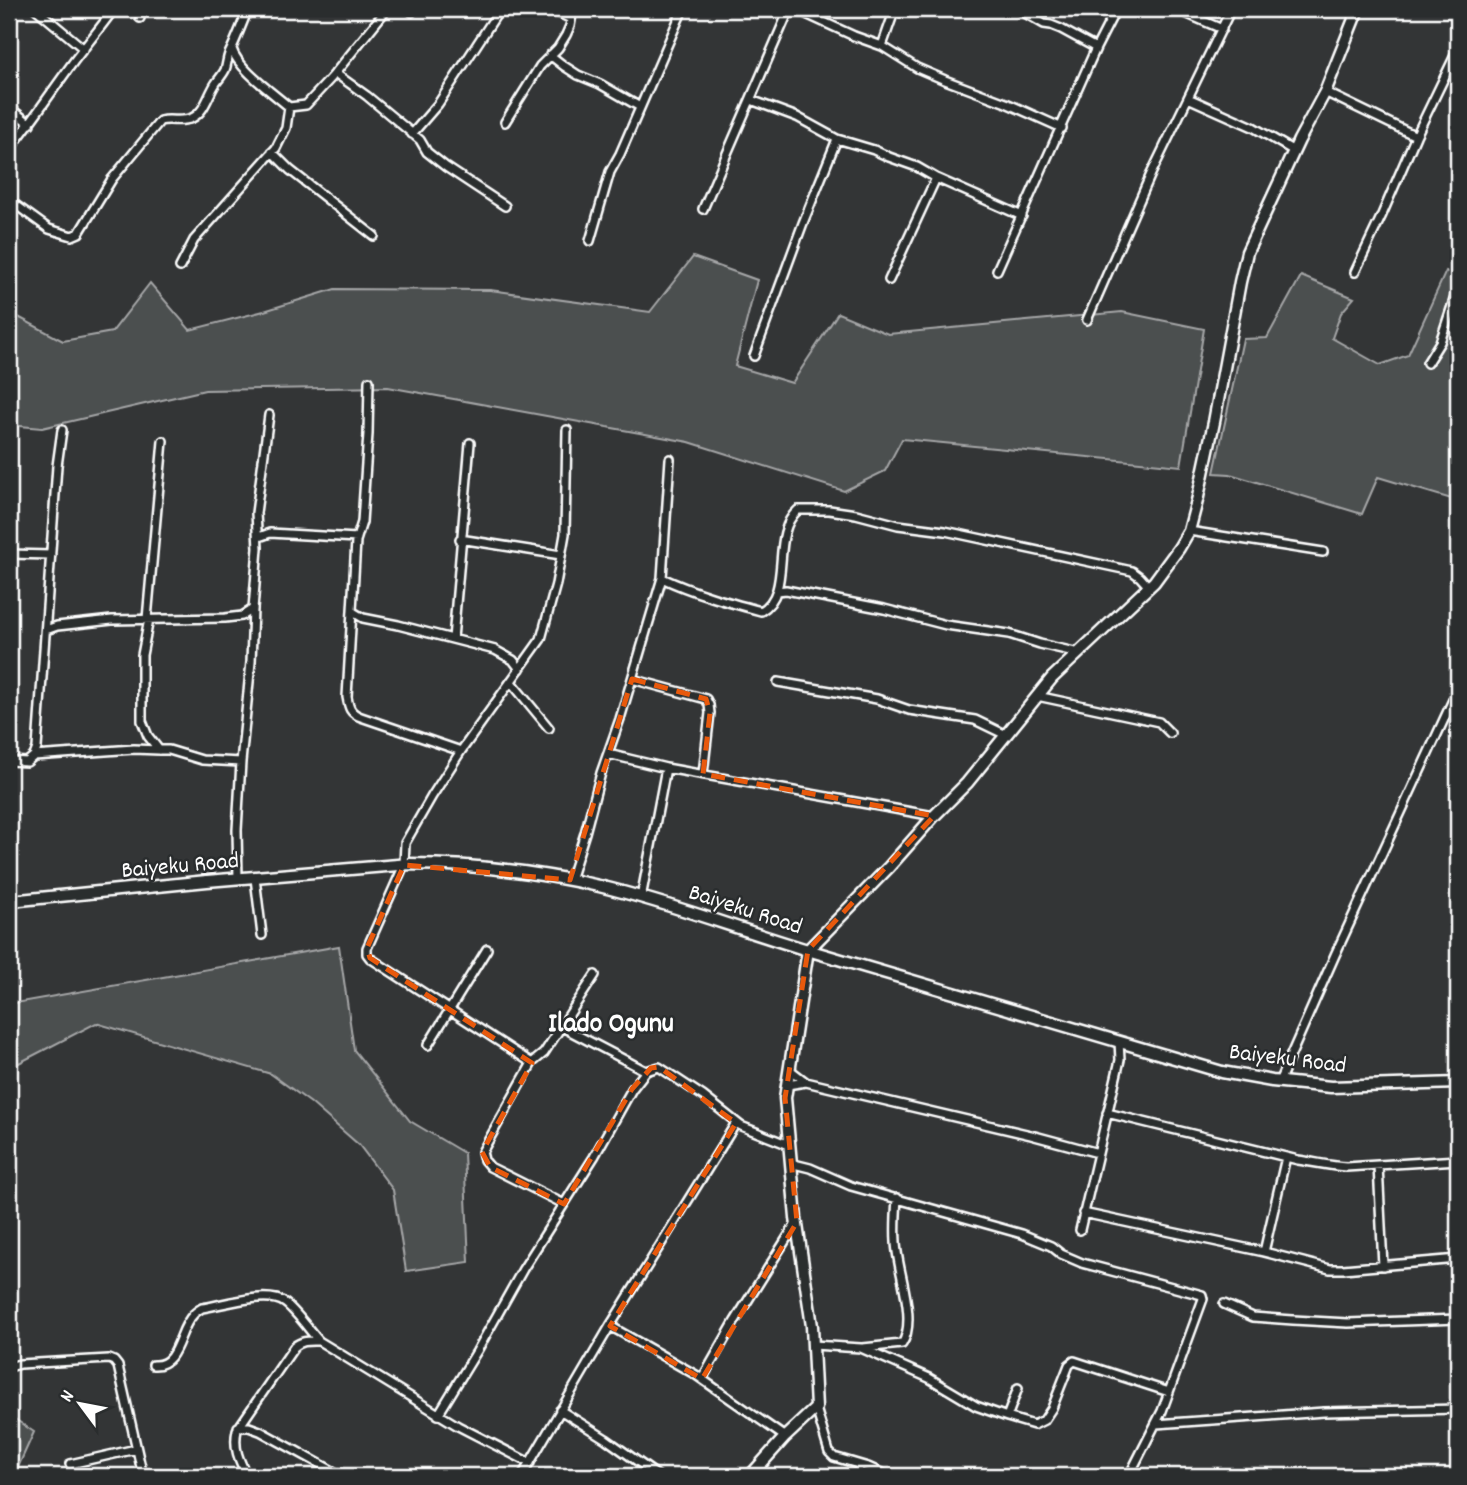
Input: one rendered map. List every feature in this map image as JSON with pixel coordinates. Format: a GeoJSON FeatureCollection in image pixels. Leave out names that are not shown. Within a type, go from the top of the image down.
{"type":"FeatureCollection","features":[{"type":"Feature","properties":{"kind":"street"},"geometry":{"type":"LineString","coordinates":[[36,9],[84,49]]}},
{"type":"Feature","properties":{"kind":"street"},"geometry":{"type":"LineString","coordinates":[[9,150],[114,9]]}},
{"type":"Feature","properties":{"kind":"street"},"geometry":{"type":"LineString","coordinates":[[140,18],[141,9]]}},
{"type":"Feature","properties":{"kind":"street"},"geometry":{"type":"LineString","coordinates":[[9,200],[49,229],[76,235],[113,179],[160,121],[181,121],[197,116],[225,69],[248,9]]}},
{"type":"Feature","properties":{"kind":"street"},"geometry":{"type":"LineString","coordinates":[[232,49],[242,66],[289,107],[306,105],[387,9]]}},
{"type":"Feature","properties":{"kind":"street"},"geometry":{"type":"LineString","coordinates":[[412,134],[438,104],[500,9]]}},
{"type":"Feature","properties":{"kind":"street"},"geometry":{"type":"LineString","coordinates":[[551,9],[571,19]]}},
{"type":"Feature","properties":{"kind":"street"},"geometry":{"type":"LineString","coordinates":[[505,122],[540,66],[558,48],[566,35],[573,9]]}},
{"type":"Feature","properties":{"kind":"street"},"geometry":{"type":"LineString","coordinates":[[590,242],[610,172],[682,9]]}},
{"type":"Feature","properties":{"kind":"street"},"geometry":{"type":"LineString","coordinates":[[882,46],[895,9]]}},
{"type":"Feature","properties":{"kind":"street"},"geometry":{"type":"LineString","coordinates":[[1018,9],[1096,48]]}},
{"type":"Feature","properties":{"kind":"street"},"geometry":{"type":"LineString","coordinates":[[997,270],[1116,9]]}},
{"type":"Feature","properties":{"kind":"street"},"geometry":{"type":"LineString","coordinates":[[1176,9],[1222,29]]}},
{"type":"Feature","properties":{"kind":"street"},"geometry":{"type":"LineString","coordinates":[[1087,320],[1151,174],[1231,9]]}},
{"type":"Feature","properties":{"kind":"street"},"geometry":{"type":"LineString","coordinates":[[888,1476],[834,1457],[829,1452],[817,1408],[812,1325],[797,1222],[785,1098],[808,950],[967,783],[1052,678],[1149,587],[1189,531],[1212,434],[1247,252],[1325,92],[1358,9]]}},
{"type":"Feature","properties":{"kind":"street"},"geometry":{"type":"LineString","coordinates":[[703,209],[788,13],[798,11],[882,46],[917,68],[1062,128]]}},
{"type":"Feature","properties":{"kind":"street"},"geometry":{"type":"LineString","coordinates":[[1355,272],[1458,49]]}},
{"type":"Feature","properties":{"kind":"street"},"geometry":{"type":"LineString","coordinates":[[550,55],[579,75],[640,107]]}},
{"type":"Feature","properties":{"kind":"street"},"geometry":{"type":"LineString","coordinates":[[225,69],[242,66]]}},
{"type":"Feature","properties":{"kind":"street"},"geometry":{"type":"LineString","coordinates":[[335,73],[420,140],[430,155],[505,206]]}},
{"type":"Feature","properties":{"kind":"street"},"geometry":{"type":"LineString","coordinates":[[1325,92],[1416,136]]}},
{"type":"Feature","properties":{"kind":"street"},"geometry":{"type":"LineString","coordinates":[[1188,98],[1253,127],[1294,152]]}},
{"type":"Feature","properties":{"kind":"street"},"geometry":{"type":"LineString","coordinates":[[751,100],[796,117],[837,139],[917,167],[1022,216]]}},
{"type":"Feature","properties":{"kind":"street"},"geometry":{"type":"LineString","coordinates":[[9,107],[30,124]]}},
{"type":"Feature","properties":{"kind":"street"},"geometry":{"type":"LineString","coordinates":[[180,268],[194,240],[276,148],[286,128],[289,107]]}},
{"type":"Feature","properties":{"kind":"street"},"geometry":{"type":"LineString","coordinates":[[754,356],[837,139]]}},
{"type":"Feature","properties":{"kind":"street"},"geometry":{"type":"LineString","coordinates":[[272,152],[297,176],[374,236]]}},
{"type":"Feature","properties":{"kind":"street"},"geometry":{"type":"LineString","coordinates":[[889,280],[936,178]]}},
{"type":"Feature","properties":{"kind":"street"},"geometry":{"type":"LineString","coordinates":[[1427,363],[1440,342],[1458,288]]}},
{"type":"Feature","properties":{"kind":"street"},"geometry":{"type":"LineString","coordinates":[[369,381],[362,522],[356,538],[347,697],[349,709],[353,714],[461,751]]}},
{"type":"Feature","properties":{"kind":"street"},"geometry":{"type":"LineString","coordinates":[[238,879],[237,830],[241,762],[259,537],[256,513],[269,415]]}},
{"type":"Feature","properties":{"kind":"street"},"geometry":{"type":"LineString","coordinates":[[9,761],[27,762],[34,756],[37,748],[57,466],[62,430]]}},
{"type":"Feature","properties":{"kind":"street"},"geometry":{"type":"LineString","coordinates":[[532,1063],[370,958],[367,948],[404,865],[405,843],[461,751],[541,639],[556,584],[565,529],[567,430]]}},
{"type":"Feature","properties":{"kind":"street"},"geometry":{"type":"LineString","coordinates":[[159,750],[148,736],[142,721],[142,655],[148,619],[163,440]]}},
{"type":"Feature","properties":{"kind":"street"},"geometry":{"type":"LineString","coordinates":[[453,639],[470,443]]}},
{"type":"Feature","properties":{"kind":"street"},"geometry":{"type":"LineString","coordinates":[[570,880],[662,578],[670,459]]}},
{"type":"Feature","properties":{"kind":"street"},"geometry":{"type":"LineString","coordinates":[[662,578],[684,588],[761,611],[769,606],[777,591],[787,524],[796,512],[829,510],[898,525],[945,531],[1132,571],[1149,587]]}},
{"type":"Feature","properties":{"kind":"street"},"geometry":{"type":"LineString","coordinates":[[1189,531],[1323,552]]}},
{"type":"Feature","properties":{"kind":"street"},"geometry":{"type":"LineString","coordinates":[[259,537],[270,533],[356,538]]}},
{"type":"Feature","properties":{"kind":"street"},"geometry":{"type":"LineString","coordinates":[[460,539],[561,555]]}},
{"type":"Feature","properties":{"kind":"street"},"geometry":{"type":"LineString","coordinates":[[9,554],[51,555]]}},
{"type":"Feature","properties":{"kind":"street"},"geometry":{"type":"LineString","coordinates":[[777,591],[786,590],[884,609],[946,625],[1009,634],[1079,653]]}},
{"type":"Feature","properties":{"kind":"street"},"geometry":{"type":"LineString","coordinates":[[46,626],[112,620],[225,618],[242,616],[253,609]]}},
{"type":"Feature","properties":{"kind":"street"},"geometry":{"type":"LineString","coordinates":[[353,612],[363,618],[495,650],[513,660],[520,669]]}},
{"type":"Feature","properties":{"kind":"street"},"geometry":{"type":"LineString","coordinates":[[242,616],[253,624]]}},
{"type":"Feature","properties":{"kind":"street"},"geometry":{"type":"LineString","coordinates":[[352,625],[363,618]]}},
{"type":"Feature","properties":{"kind":"street"},"geometry":{"type":"LineString","coordinates":[[632,680],[706,699],[710,713],[702,774]]}},
{"type":"Feature","properties":{"kind":"street"},"geometry":{"type":"LineString","coordinates":[[511,682],[549,728]]}},
{"type":"Feature","properties":{"kind":"street"},"geometry":{"type":"LineString","coordinates":[[778,682],[877,699],[909,710],[975,720],[1006,734]]}},
{"type":"Feature","properties":{"kind":"street"},"geometry":{"type":"LineString","coordinates":[[1279,1082],[1458,690]]}},
{"type":"Feature","properties":{"kind":"street"},"geometry":{"type":"LineString","coordinates":[[1037,696],[1159,722],[1170,733]]}},
{"type":"Feature","properties":{"kind":"street"},"geometry":{"type":"LineString","coordinates":[[34,756],[134,749],[169,750],[202,760],[241,762]]}},
{"type":"Feature","properties":{"kind":"street"},"geometry":{"type":"LineString","coordinates":[[608,754],[666,768],[934,816]]}},
{"type":"Feature","properties":{"kind":"street"},"geometry":{"type":"LineString","coordinates":[[641,898],[666,768]]}},
{"type":"Feature","properties":{"kind":"street","name":"Baiyeku Road"},"geometry":{"type":"LineString","coordinates":[[9,903],[404,865],[442,864],[525,872],[601,886],[1222,1072],[1279,1082],[1331,1087],[1458,1083]]}},
{"type":"Feature","properties":{"kind":"street"},"geometry":{"type":"LineString","coordinates":[[255,878],[262,935]]}},
{"type":"Feature","properties":{"kind":"street"},"geometry":{"type":"LineString","coordinates":[[428,1045],[487,949]]}},
{"type":"Feature","properties":{"kind":"street"},"geometry":{"type":"LineString","coordinates":[[564,1204],[490,1167],[482,1152],[532,1063],[544,1053],[595,975]]}},
{"type":"Feature","properties":{"kind":"street"},"geometry":{"type":"LineString","coordinates":[[562,1027],[646,1071]]}},
{"type":"Feature","properties":{"kind":"street"},"geometry":{"type":"LineString","coordinates":[[1080,1230],[1120,1060],[1119,1041]]}},
{"type":"Feature","properties":{"kind":"street"},"geometry":{"type":"LineString","coordinates":[[1120,1060],[1130,1044]]}},
{"type":"Feature","properties":{"kind":"street"},"geometry":{"type":"LineString","coordinates":[[438,1415],[523,1269],[606,1137],[632,1089],[646,1071],[659,1067],[703,1096],[736,1123],[789,1145]]}},
{"type":"Feature","properties":{"kind":"street"},"geometry":{"type":"LineString","coordinates":[[789,1069],[806,1082]]}},
{"type":"Feature","properties":{"kind":"street"},"geometry":{"type":"LineString","coordinates":[[787,1085],[806,1082],[1098,1153]]}},
{"type":"Feature","properties":{"kind":"street"},"geometry":{"type":"LineString","coordinates":[[1107,1113],[1332,1166],[1458,1160]]}},
{"type":"Feature","properties":{"kind":"street"},"geometry":{"type":"LineString","coordinates":[[522,1476],[610,1326],[736,1123]]}},
{"type":"Feature","properties":{"kind":"street"},"geometry":{"type":"LineString","coordinates":[[1264,1252],[1286,1157]]}},
{"type":"Feature","properties":{"kind":"street"},"geometry":{"type":"LineString","coordinates":[[790,1163],[851,1185],[1022,1234],[1082,1263],[1202,1295],[1203,1299],[1169,1392],[1129,1476]]}},
{"type":"Feature","properties":{"kind":"street"},"geometry":{"type":"LineString","coordinates":[[1378,1165],[1383,1266]]}},
{"type":"Feature","properties":{"kind":"street"},"geometry":{"type":"LineString","coordinates":[[813,1345],[861,1348],[902,1344],[909,1331],[896,1243],[897,1198]]}},
{"type":"Feature","properties":{"kind":"street"},"geometry":{"type":"LineString","coordinates":[[1083,1213],[1330,1269],[1458,1259]]}},
{"type":"Feature","properties":{"kind":"street"},"geometry":{"type":"LineString","coordinates":[[702,1379],[797,1222]]}},
{"type":"Feature","properties":{"kind":"street"},"geometry":{"type":"LineString","coordinates":[[153,1364],[162,1365],[167,1362],[188,1321],[202,1308],[265,1297],[277,1299],[285,1303],[319,1341],[438,1415],[530,1463]]}},
{"type":"Feature","properties":{"kind":"street"},"geometry":{"type":"LineString","coordinates":[[1224,1304],[1253,1317],[1293,1320],[1348,1322],[1458,1319]]}},
{"type":"Feature","properties":{"kind":"street"},"geometry":{"type":"LineString","coordinates":[[610,1326],[702,1379],[785,1437]]}},
{"type":"Feature","properties":{"kind":"street"},"geometry":{"type":"LineString","coordinates":[[247,1476],[235,1450],[239,1427],[294,1348],[306,1340],[319,1341]]}},
{"type":"Feature","properties":{"kind":"street"},"geometry":{"type":"LineString","coordinates":[[861,1348],[929,1378],[975,1406],[1034,1425],[1044,1420],[1052,1408],[1069,1365],[1074,1361],[1169,1392]]}},
{"type":"Feature","properties":{"kind":"street"},"geometry":{"type":"LineString","coordinates":[[9,1367],[77,1359],[114,1361],[118,1366],[143,1476]]}},
{"type":"Feature","properties":{"kind":"street"},"geometry":{"type":"LineString","coordinates":[[1007,1417],[1018,1388]]}},
{"type":"Feature","properties":{"kind":"street"},"geometry":{"type":"LineString","coordinates":[[750,1476],[785,1437],[817,1408]]}},
{"type":"Feature","properties":{"kind":"street"},"geometry":{"type":"LineString","coordinates":[[1156,1424],[1324,1412],[1458,1409]]}},
{"type":"Feature","properties":{"kind":"street"},"geometry":{"type":"LineString","coordinates":[[560,1410],[658,1476]]}},
{"type":"Feature","properties":{"kind":"street"},"geometry":{"type":"LineString","coordinates":[[239,1427],[260,1431],[342,1476]]}},
{"type":"Feature","properties":{"kind":"street"},"geometry":{"type":"LineString","coordinates":[[71,1464],[136,1449]]}},
{"type":"Feature","properties":{"kind":"street"},"geometry":{"type":"LineString","coordinates":[[856,1476],[860,1465]]}},
{"type":"Feature","properties":{"kind":"highlighted area"},"geometry":{"type":"Polygon","coordinates":[[[632,679],[706,699],[710,713],[703,774],[934,816],[808,950],[785,1098],[797,1222],[702,1379],[610,1326],[736,1123],[659,1067],[651,1068],[632,1089],[564,1204],[490,1167],[482,1152],[532,1063],[370,958],[367,948],[404,865],[570,880],[632,679]]]}},
{"type":"Feature","properties":{"kind":"shaded area"},"geometry":{"type":"Polygon","coordinates":[[[693,257],[757,280],[735,366],[792,383],[838,313],[888,334],[1122,312],[1204,329],[1181,466],[902,439],[885,471],[844,491],[689,442],[388,387],[205,390],[42,428],[9,425],[9,312],[63,341],[112,332],[150,283],[190,330],[335,289],[490,290],[650,312],[693,257]]]}},
{"type":"Feature","properties":{"kind":"shaded area"},"geometry":{"type":"Polygon","coordinates":[[[1446,271],[1458,277],[1458,501],[1378,477],[1362,514],[1230,474],[1214,473],[1243,339],[1267,338],[1301,276],[1354,298],[1341,313],[1332,338],[1380,365],[1408,355],[1446,271]]]}},
{"type":"Feature","properties":{"kind":"shaded area"},"geometry":{"type":"Polygon","coordinates":[[[339,946],[354,1050],[410,1121],[464,1153],[469,1262],[406,1271],[393,1190],[359,1145],[311,1103],[271,1074],[96,1023],[9,1066],[9,1004],[339,946]]]}},
{"type":"Feature","properties":{"kind":"shaded area"},"geometry":{"type":"Polygon","coordinates":[[[9,1415],[34,1432],[14,1476],[9,1476],[9,1415]]]}},
{"type":"Feature","properties":{"kind":"district","name":"Ilado Ogunu"},"geometry":{"type":"Point","coordinates":[611,1021]}}]}
